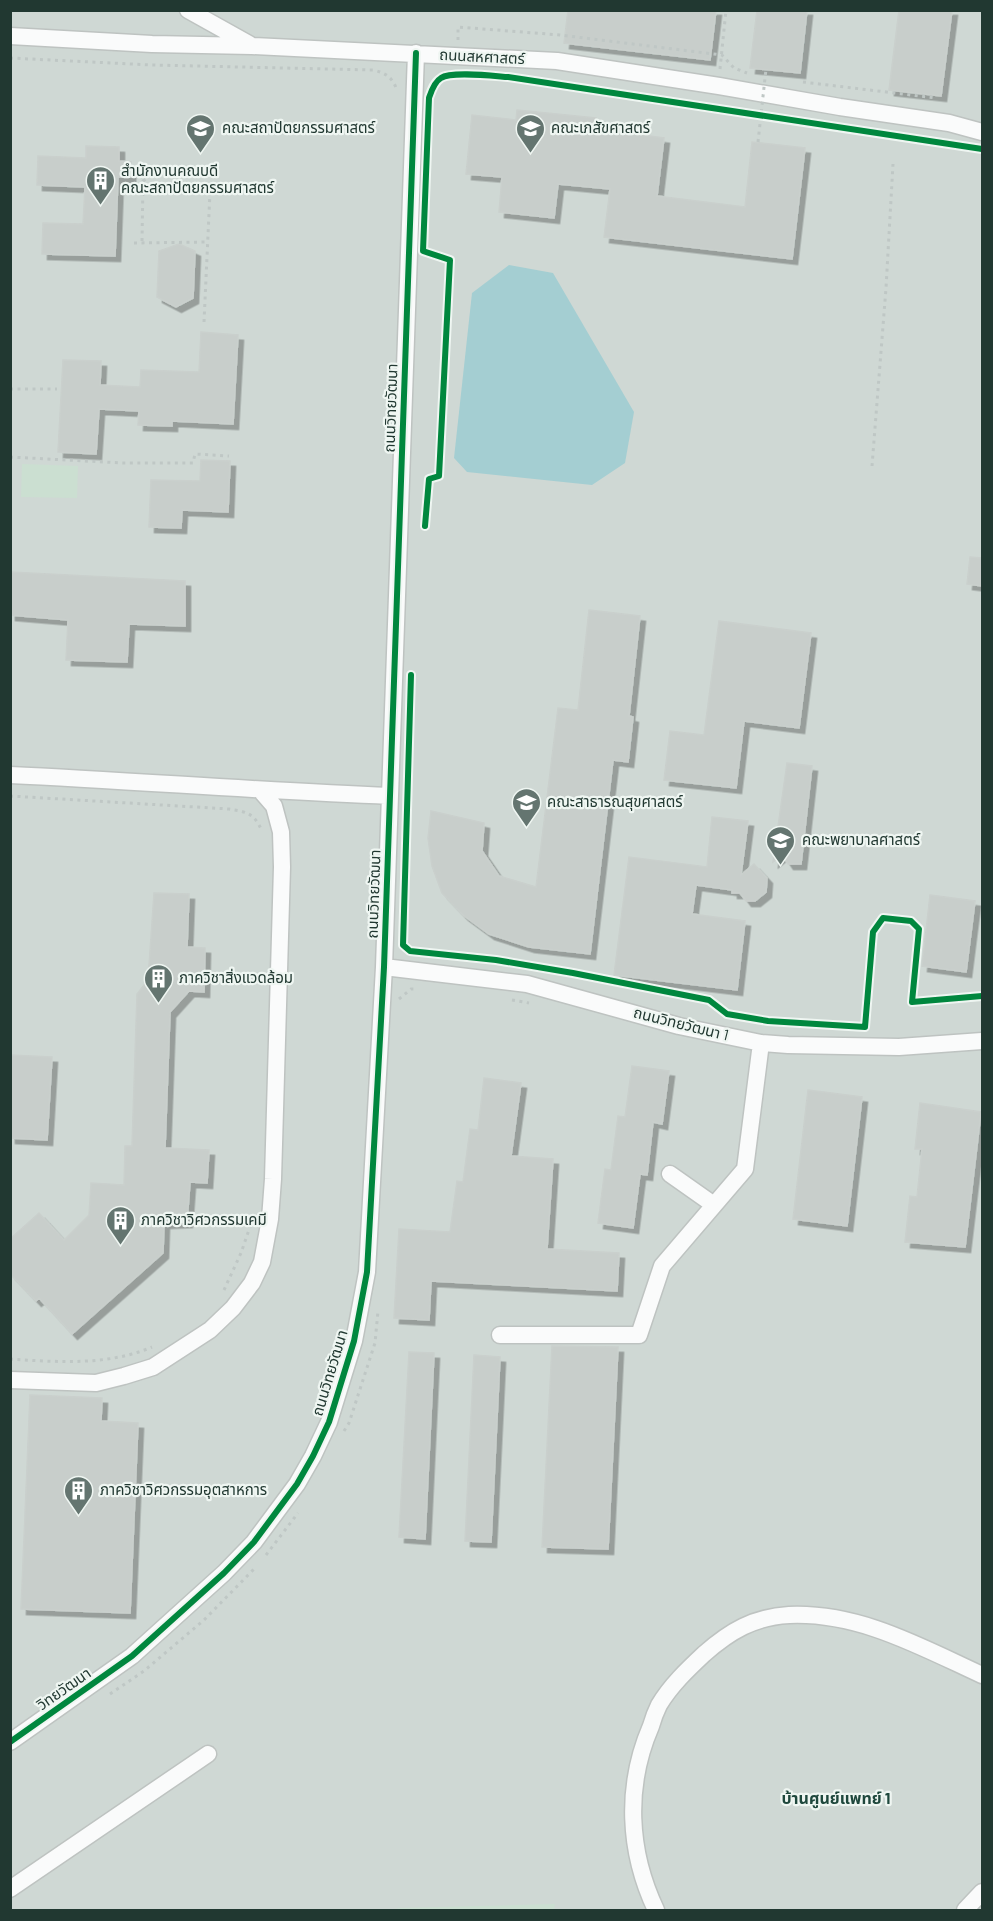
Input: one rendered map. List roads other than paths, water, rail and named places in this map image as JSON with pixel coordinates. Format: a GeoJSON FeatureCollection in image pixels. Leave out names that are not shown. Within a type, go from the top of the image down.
{"type":"FeatureCollection","features":[{"type":"Feature","properties":{"kind":"street"},"geometry":{"type":"LineString","coordinates":[[188,10],[252,46]]}},
{"type":"Feature","properties":{"kind":"street","name":"ถนนสหศาสตร์"},"geometry":{"type":"LineString","coordinates":[[10,36],[557,61],[950,123]]}},
{"type":"Feature","properties":{"kind":"street","name":"ถนนวิทยวัฒนา"},"geometry":{"type":"LineString","coordinates":[[132,1656],[224,1573],[254,1542],[297,1484],[329,1422],[354,1341],[367,1272],[392,969],[390,796],[416,53]]}},
{"type":"Feature","properties":{"kind":"street"},"geometry":{"type":"LineString","coordinates":[[950,123],[982,122]]}},
{"type":"Feature","properties":{"kind":"street"},"geometry":{"type":"LineString","coordinates":[[950,123],[982,132]]}},
{"type":"Feature","properties":{"kind":"street"},"geometry":{"type":"LineString","coordinates":[[10,775],[261,791],[390,796]]}},
{"type":"Feature","properties":{"kind":"street"},"geometry":{"type":"LineString","coordinates":[[10,1380],[96,1383],[153,1367],[210,1330],[233,1308],[252,1282],[262,1262],[270,1219],[273,1179],[282,867],[279,823],[274,806],[261,791]]}},
{"type":"Feature","properties":{"kind":"street","name":"ถนนวิทยวัฒนา 1"},"geometry":{"type":"LineString","coordinates":[[392,969],[527,984],[679,1026],[761,1043],[899,1047],[982,1041]]}},
{"type":"Feature","properties":{"kind":"street"},"geometry":{"type":"LineString","coordinates":[[500,1335],[639,1335],[662,1266],[745,1169],[761,1043]]}},
{"type":"Feature","properties":{"kind":"street"},"geometry":{"type":"LineString","coordinates":[[670,1174],[714,1206]]}},
{"type":"Feature","properties":{"kind":"street"},"geometry":{"type":"LineString","coordinates":[[656,1911],[640,1869],[633,1828],[633,1785],[644,1741],[659,1705],[684,1672],[722,1638],[755,1620],[788,1615],[826,1616],[864,1624],[982,1675]]}},
{"type":"Feature","properties":{"kind":"street","name":"วิทยวัฒนา"},"geometry":{"type":"LineString","coordinates":[[10,1742],[132,1656]]}},
{"type":"Feature","properties":{"kind":"street"},"geometry":{"type":"LineString","coordinates":[[10,1889],[208,1754]]}},
{"type":"Feature","properties":{"kind":"street"},"geometry":{"type":"LineString","coordinates":[[965,1911],[982,1892]]}},
{"type":"Feature","properties":{"kind":"water"},"geometry":{"type":"Polygon","coordinates":[[[509,265],[553,273],[634,412],[625,463],[592,485],[467,472],[454,458],[472,293],[509,265]]]}},
{"type":"Feature","properties":{"kind":"place","name":"คณะสถาปัตยกรรมศาสตร์"},"geometry":{"type":"Point","coordinates":[201,154]}},
{"type":"Feature","properties":{"kind":"place","name":"คณะเภสัขศาสตร์"},"geometry":{"type":"Point","coordinates":[530,154]}},
{"type":"Feature","properties":{"kind":"place","name":"สำนักงานคณบดี คณะสถาปัตยกรรมศาสตร์"},"geometry":{"type":"Point","coordinates":[100,206]}},
{"type":"Feature","properties":{"kind":"place","name":"คณะสาธารณสุขศาสตร์"},"geometry":{"type":"Point","coordinates":[526,828]}},
{"type":"Feature","properties":{"kind":"place","name":"คณะพยาบาลศาสตร์"},"geometry":{"type":"Point","coordinates":[781,866]}},
{"type":"Feature","properties":{"kind":"place","name":"ภาควิชาสิ่งแวดล้อม"},"geometry":{"type":"Point","coordinates":[158,1004]}},
{"type":"Feature","properties":{"kind":"place","name":"ภาควิชาวิศวกรรมเคมี"},"geometry":{"type":"Point","coordinates":[120,1246]}},
{"type":"Feature","properties":{"kind":"place","name":"ภาควิชาวิศวกรรมอุตสาหการ"},"geometry":{"type":"Point","coordinates":[79,1516]}},
{"type":"Feature","properties":{"kind":"district","name":"บ้านศูนย์แพทย์ 1"},"geometry":{"type":"Point","coordinates":[836,1798]}}]}
